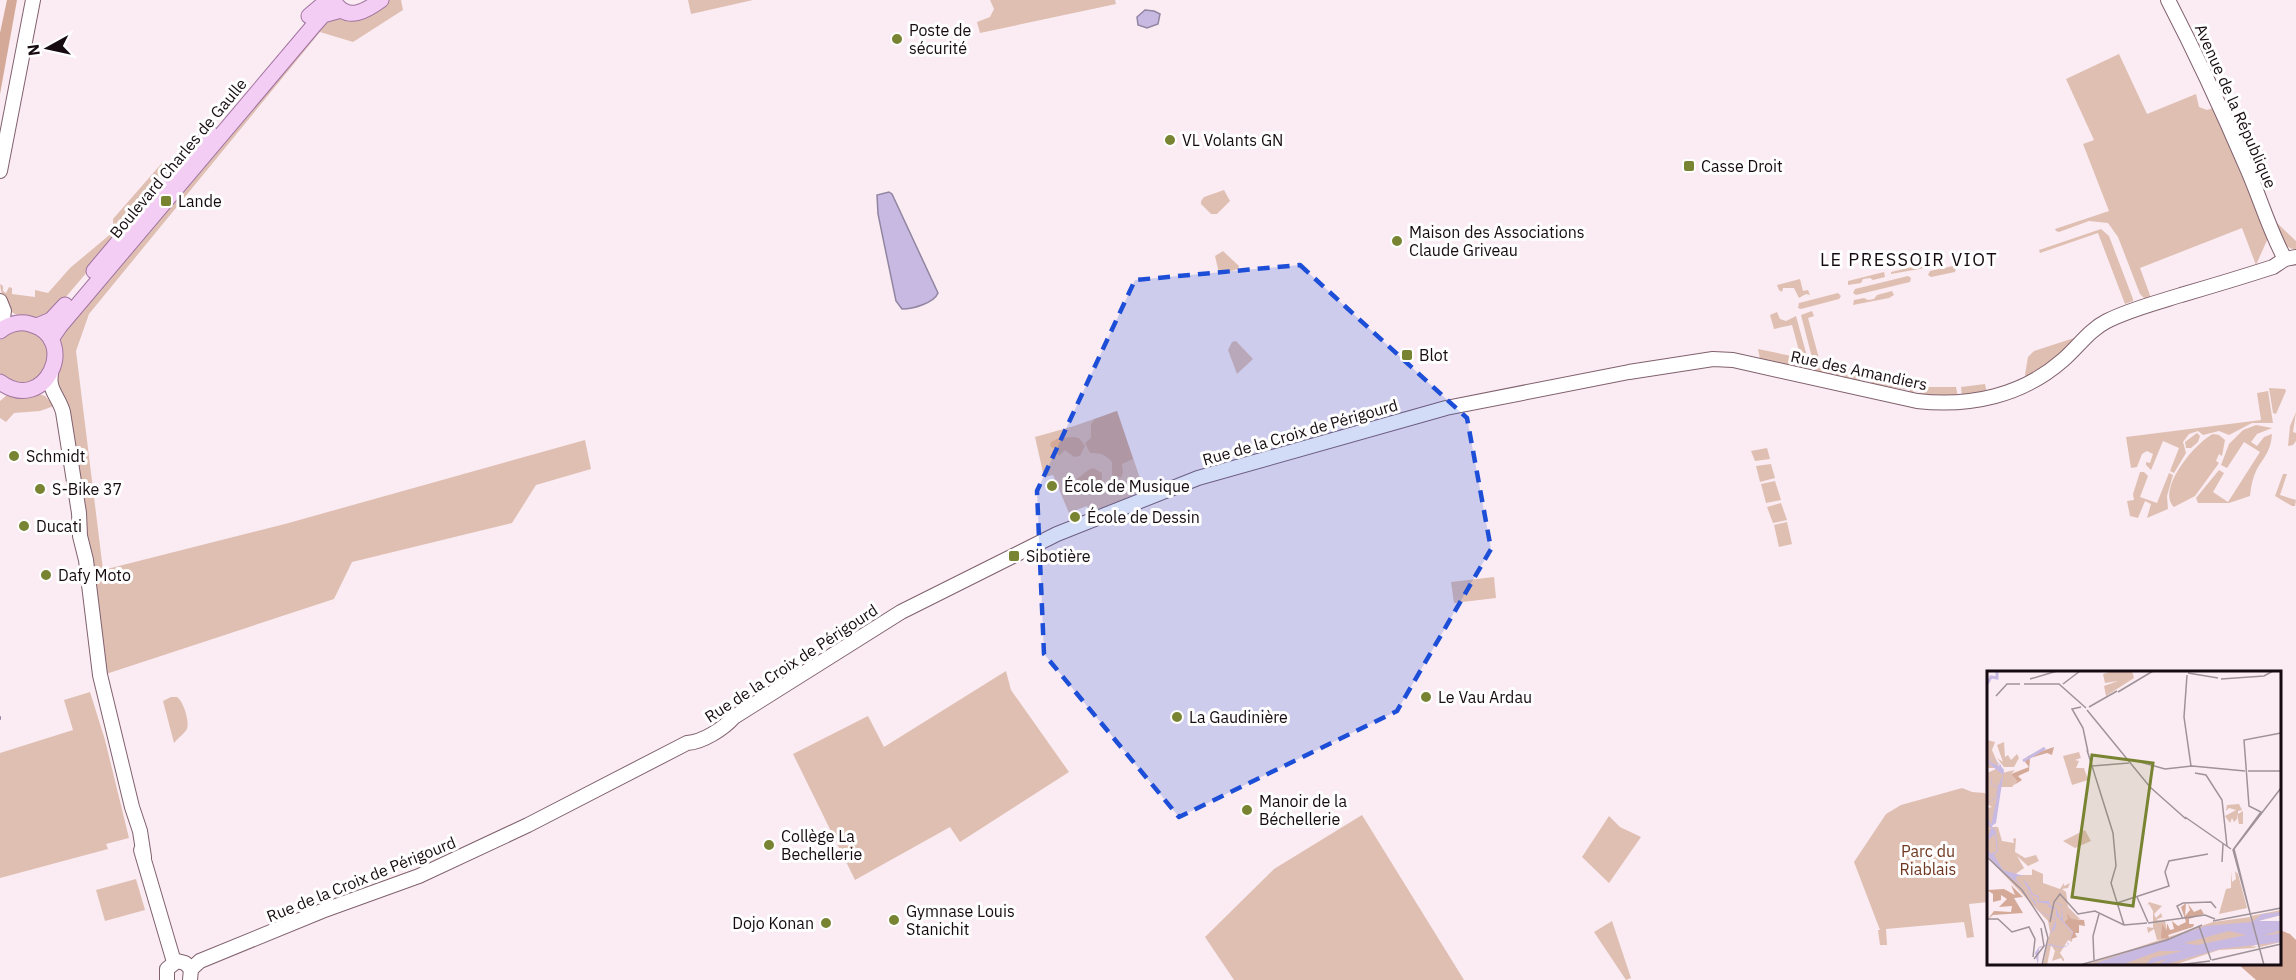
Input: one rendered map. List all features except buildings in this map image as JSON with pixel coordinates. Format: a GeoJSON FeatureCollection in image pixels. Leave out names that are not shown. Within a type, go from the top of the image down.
{"type":"FeatureCollection","features":[{"type":"Feature","properties":{"kind":"main road","name":"Boulevard Charles de Gaulle"},"geometry":{"type":"LineString","coordinates":[[37,326],[53,319],[299,28],[315,10],[328,0]]}},
{"type":"Feature","properties":{"kind":"main road"},"geometry":{"type":"LineString","coordinates":[[337,5],[348,14],[361,12],[381,0]]}},
{"type":"Feature","properties":{"kind":"main road","name":"Boulevard Charles de Gaulle"},"geometry":{"type":"LineString","coordinates":[[51,339],[315,24],[337,5]]}},
{"type":"Feature","properties":{"kind":"main road"},"geometry":{"type":"LineString","coordinates":[[0,330],[19,323],[37,326],[51,339],[55,357],[51,374],[38,386],[26,390],[3,388]]}},
{"type":"Feature","properties":{"kind":"street"},"geometry":{"type":"LineString","coordinates":[[0,171],[33,0]]}},
{"type":"Feature","properties":{"kind":"street","name":"Avenue de la République"},"geometry":{"type":"LineString","coordinates":[[2168,0],[2291,258]]}},
{"type":"Feature","properties":{"kind":"street","name":"Rue des Amandiers"},"geometry":{"type":"LineString","coordinates":[[1421,415],[1629,372],[1713,359],[1733,360],[1917,401],[1988,400],[2018,389],[2040,377],[2068,356],[2089,333],[2106,321],[2139,308],[2273,267],[2291,258]]}},
{"type":"Feature","properties":{"kind":"street"},"geometry":{"type":"LineString","coordinates":[[2,306],[19,323]]}},
{"type":"Feature","properties":{"kind":"street"},"geometry":{"type":"LineString","coordinates":[[0,330],[2,306]]}},
{"type":"Feature","properties":{"kind":"street"},"geometry":{"type":"LineString","coordinates":[[51,374],[50,386],[61,405],[79,513],[80,536],[86,560],[92,616],[90,650],[93,678],[100,704],[111,726],[140,831],[144,857],[174,962]]}},
{"type":"Feature","properties":{"kind":"street"},"geometry":{"type":"LineString","coordinates":[[26,390],[42,392],[54,400],[64,429]]}},
{"type":"Feature","properties":{"kind":"street","name":"Rue de la Croix de Périgourd"},"geometry":{"type":"LineString","coordinates":[[190,974],[200,961],[322,911],[419,876],[528,825],[687,743],[695,742],[727,725],[734,717],[901,612],[1057,534],[1198,478],[1421,415]]}},
{"type":"Feature","properties":{"kind":"street"},"geometry":{"type":"LineString","coordinates":[[174,962],[184,963],[190,974]]}},
{"type":"Feature","properties":{"kind":"street"},"geometry":{"type":"LineString","coordinates":[[163,979],[167,969],[174,962]]}},
{"type":"Feature","properties":{"kind":"highlighted area"},"geometry":{"type":"Polygon","coordinates":[[[1300,265],[1467,418],[1491,549],[1397,711],[1179,817],[1044,654],[1037,491],[1135,280],[1300,265]]]}},
{"type":"Feature","properties":{"kind":"green space"},"geometry":{"type":"Polygon","coordinates":[[[385,0],[401,0],[403,10],[353,42],[320,32],[89,314],[76,351],[103,570],[285,524],[585,440],[591,469],[536,485],[512,523],[352,562],[334,599],[103,675],[88,539],[71,448],[54,391],[61,332],[325,19],[385,0]]]}},
{"type":"Feature","properties":{"kind":"green space"},"geometry":{"type":"Polygon","coordinates":[[[688,0],[753,0],[691,14],[688,0]]]}},
{"type":"Feature","properties":{"kind":"green space"},"geometry":{"type":"Polygon","coordinates":[[[990,0],[1115,0],[1116,4],[980,33],[977,22],[990,17],[994,9],[990,0]]]}},
{"type":"Feature","properties":{"kind":"green space"},"geometry":{"type":"Polygon","coordinates":[[[2119,54],[2147,114],[2196,94],[2199,107],[2207,110],[2213,108],[2268,238],[2256,265],[2242,228],[2140,268],[2151,298],[2145,299],[2140,294],[2118,237],[2108,223],[2089,221],[2059,232],[2056,231],[2055,229],[2109,211],[2083,144],[2094,140],[2066,79],[2119,54]]]}},
{"type":"Feature","properties":{"kind":"green space"},"geometry":{"type":"Polygon","coordinates":[[[162,163],[177,166],[48,318],[21,317],[9,309],[2,295],[0,284],[6,293],[9,287],[12,288],[12,294],[35,297],[35,290],[48,293],[70,268],[113,232],[113,219],[162,163]]]}},
{"type":"Feature","properties":{"kind":"green space"},"geometry":{"type":"Polygon","coordinates":[[[1224,190],[1230,201],[1217,214],[1211,214],[1201,204],[1201,201],[1204,197],[1224,190]]]}},
{"type":"Feature","properties":{"kind":"green space"},"geometry":{"type":"Polygon","coordinates":[[[2276,222],[2296,241],[2296,251],[2281,243],[2276,222]]]}},
{"type":"Feature","properties":{"kind":"green space"},"geometry":{"type":"Polygon","coordinates":[[[2101,229],[2109,236],[2133,301],[2125,304],[2098,233],[2040,253],[2039,250],[2101,229]]]}},
{"type":"Feature","properties":{"kind":"green space"},"geometry":{"type":"Polygon","coordinates":[[[1223,251],[1239,266],[1238,269],[1219,273],[1215,256],[1223,251]]]}},
{"type":"Feature","properties":{"kind":"green space"},"geometry":{"type":"Polygon","coordinates":[[[1925,264],[1925,268],[1891,274],[1891,272],[1925,264]]]}},
{"type":"Feature","properties":{"kind":"green space"},"geometry":{"type":"Polygon","coordinates":[[[1956,267],[1955,272],[1931,277],[1928,275],[1930,271],[1956,267]]]}},
{"type":"Feature","properties":{"kind":"green space"},"geometry":{"type":"Polygon","coordinates":[[[1884,272],[1885,277],[1873,280],[1863,279],[1861,283],[1848,285],[1848,281],[1884,272]]]}},
{"type":"Feature","properties":{"kind":"green space"},"geometry":{"type":"Polygon","coordinates":[[[1908,276],[1911,278],[1910,282],[1856,295],[1853,293],[1855,289],[1908,276]]]}},
{"type":"Feature","properties":{"kind":"green space"},"geometry":{"type":"Polygon","coordinates":[[[1800,279],[1803,291],[1808,290],[1810,295],[1806,294],[1799,298],[1794,288],[1783,288],[1782,292],[1777,285],[1800,279]]]}},
{"type":"Feature","properties":{"kind":"green space"},"geometry":{"type":"Polygon","coordinates":[[[1892,291],[1894,295],[1889,298],[1853,305],[1854,300],[1874,299],[1877,295],[1892,291]]]}},
{"type":"Feature","properties":{"kind":"green space"},"geometry":{"type":"Polygon","coordinates":[[[1838,293],[1841,296],[1839,299],[1798,308],[1799,303],[1838,293]]]}},
{"type":"Feature","properties":{"kind":"green space"},"geometry":{"type":"Polygon","coordinates":[[[1812,311],[1814,316],[1808,318],[1820,362],[1856,371],[1861,382],[1816,373],[1801,315],[1812,311]]]}},
{"type":"Feature","properties":{"kind":"green space"},"geometry":{"type":"Polygon","coordinates":[[[1777,312],[1780,319],[1786,321],[1796,316],[1808,360],[1807,370],[1760,359],[1758,349],[1801,358],[1792,325],[1774,329],[1770,315],[1777,312]]]}},
{"type":"Feature","properties":{"kind":"green space"},"geometry":{"type":"Polygon","coordinates":[[[18,329],[36,333],[45,343],[49,354],[47,365],[41,374],[32,381],[22,384],[11,381],[0,373],[0,340],[18,329]]]}},
{"type":"Feature","properties":{"kind":"green space"},"geometry":{"type":"Polygon","coordinates":[[[2074,338],[2060,356],[2027,378],[2025,375],[2028,357],[2034,351],[2074,338]]]}},
{"type":"Feature","properties":{"kind":"green space"},"geometry":{"type":"Polygon","coordinates":[[[1236,341],[1253,359],[1237,374],[1228,350],[1232,342],[1236,341]]]}},
{"type":"Feature","properties":{"kind":"green space"},"geometry":{"type":"Polygon","coordinates":[[[1874,374],[1915,384],[1913,394],[1909,390],[1871,384],[1874,374]]]}},
{"type":"Feature","properties":{"kind":"green space"},"geometry":{"type":"Polygon","coordinates":[[[1985,384],[1987,394],[1962,396],[1961,387],[1985,384]]]}},
{"type":"Feature","properties":{"kind":"green space"},"geometry":{"type":"Polygon","coordinates":[[[1921,387],[1956,387],[1958,397],[1919,396],[1921,387]]]}},
{"type":"Feature","properties":{"kind":"green space"},"geometry":{"type":"Polygon","coordinates":[[[2269,388],[2286,391],[2276,414],[2273,413],[2269,388]]]}},
{"type":"Feature","properties":{"kind":"green space"},"geometry":{"type":"Polygon","coordinates":[[[2268,391],[2273,423],[2252,423],[2229,435],[2219,431],[2203,435],[2198,431],[2189,434],[2183,442],[2186,453],[2174,473],[2170,471],[2179,448],[2163,441],[2151,470],[2146,462],[2150,463],[2153,454],[2147,451],[2142,454],[2137,467],[2131,468],[2126,437],[2261,420],[2257,393],[2268,391]]]}},
{"type":"Feature","properties":{"kind":"green space"},"geometry":{"type":"Polygon","coordinates":[[[36,393],[45,396],[54,406],[40,411],[14,413],[6,422],[0,418],[0,401],[7,395],[36,393]]]}},
{"type":"Feature","properties":{"kind":"green space"},"geometry":{"type":"Polygon","coordinates":[[[1117,411],[1144,490],[1091,515],[1087,506],[1069,513],[1053,475],[1044,477],[1035,437],[1117,411]]]}},
{"type":"Feature","properties":{"kind":"green space"},"geometry":{"type":"Polygon","coordinates":[[[2296,412],[2293,432],[2296,433],[2296,441],[2293,445],[2288,446],[2290,426],[2296,412]]]}},
{"type":"Feature","properties":{"kind":"green space"},"geometry":{"type":"Polygon","coordinates":[[[2256,425],[2272,428],[2257,434],[2251,442],[2257,446],[2264,437],[2272,434],[2268,452],[2255,474],[2250,496],[2229,503],[2198,503],[2196,498],[2219,470],[2224,473],[2213,492],[2228,502],[2260,452],[2244,442],[2227,468],[2221,465],[2229,444],[2243,430],[2256,425]]]}},
{"type":"Feature","properties":{"kind":"green space"},"geometry":{"type":"Polygon","coordinates":[[[2197,433],[2200,436],[2198,442],[2191,448],[2186,448],[2185,442],[2197,433]]]}},
{"type":"Feature","properties":{"kind":"green space"},"geometry":{"type":"Polygon","coordinates":[[[2213,434],[2225,440],[2222,456],[2219,454],[2216,461],[2219,463],[2195,496],[2174,507],[2170,499],[2170,489],[2174,478],[2188,456],[2213,434]]]}},
{"type":"Feature","properties":{"kind":"green space"},"geometry":{"type":"Polygon","coordinates":[[[1767,448],[1770,459],[1755,461],[1751,451],[1767,448]]]}},
{"type":"Feature","properties":{"kind":"green space"},"geometry":{"type":"Polygon","coordinates":[[[1771,464],[1775,478],[1760,482],[1756,466],[1771,464]]]}},
{"type":"Feature","properties":{"kind":"green space"},"geometry":{"type":"Polygon","coordinates":[[[2140,472],[2148,476],[2140,497],[2157,503],[2169,473],[2173,475],[2167,496],[2168,509],[2147,518],[2151,504],[2145,501],[2138,518],[2130,516],[2127,501],[2134,500],[2133,494],[2140,472]]]}},
{"type":"Feature","properties":{"kind":"green space"},"geometry":{"type":"Polygon","coordinates":[[[2283,474],[2287,474],[2280,495],[2296,500],[2295,506],[2275,496],[2283,474]]]}},
{"type":"Feature","properties":{"kind":"green space"},"geometry":{"type":"Polygon","coordinates":[[[1775,481],[1781,500],[1766,503],[1761,484],[1775,481]]]}},
{"type":"Feature","properties":{"kind":"green space"},"geometry":{"type":"Polygon","coordinates":[[[1781,503],[1787,520],[1773,523],[1767,507],[1781,503]]]}},
{"type":"Feature","properties":{"kind":"green space"},"geometry":{"type":"Polygon","coordinates":[[[1787,522],[1792,544],[1779,547],[1774,525],[1787,522]]]}},
{"type":"Feature","properties":{"kind":"green space"},"geometry":{"type":"Polygon","coordinates":[[[1494,577],[1496,598],[1454,603],[1451,582],[1494,577]]]}},
{"type":"Feature","properties":{"kind":"green space"},"geometry":{"type":"Polygon","coordinates":[[[1006,671],[1011,690],[1069,772],[960,842],[950,827],[855,880],[793,754],[868,716],[884,747],[1006,671]]]}},
{"type":"Feature","properties":{"kind":"green space"},"geometry":{"type":"Polygon","coordinates":[[[90,692],[105,740],[129,838],[106,844],[108,849],[0,878],[0,753],[73,730],[64,700],[90,692]]]}},
{"type":"Feature","properties":{"kind":"green space"},"geometry":{"type":"Polygon","coordinates":[[[177,697],[182,703],[188,721],[187,729],[174,743],[163,701],[177,697]]]}},
{"type":"Feature","properties":{"kind":"green space","name":"Parc du Riablais"},"geometry":{"type":"Polygon","coordinates":[[[1962,788],[1985,793],[1987,796],[1987,902],[1969,904],[1974,937],[1967,938],[1964,922],[1886,929],[1887,945],[1880,945],[1878,930],[1880,930],[1854,862],[1886,814],[1901,805],[1962,788]]]}},
{"type":"Feature","properties":{"kind":"green space"},"geometry":{"type":"Polygon","coordinates":[[[1362,815],[1464,980],[1234,980],[1205,937],[1274,869],[1362,815]]]}},
{"type":"Feature","properties":{"kind":"green space"},"geometry":{"type":"Polygon","coordinates":[[[1609,816],[1620,827],[1641,837],[1609,883],[1582,857],[1609,816]]]}},
{"type":"Feature","properties":{"kind":"green space"},"geometry":{"type":"Polygon","coordinates":[[[136,879],[145,910],[105,921],[96,890],[136,879]]]}},
{"type":"Feature","properties":{"kind":"green space"},"geometry":{"type":"Polygon","coordinates":[[[1612,921],[1631,978],[1626,980],[1594,932],[1612,921]]]}},
{"type":"Feature","properties":{"kind":"shaded area"},"geometry":{"type":"Polygon","coordinates":[[[7,0],[17,0],[0,94],[0,33],[7,0]]]}},
{"type":"Feature","properties":{"kind":"shaded area"},"geometry":{"type":"Polygon","coordinates":[[[1145,10],[1160,14],[1158,24],[1147,28],[1138,25],[1137,17],[1145,10]]]}},
{"type":"Feature","properties":{"kind":"shaded area"},"geometry":{"type":"Polygon","coordinates":[[[889,192],[892,194],[938,293],[932,300],[912,308],[902,309],[896,301],[878,214],[877,195],[889,192]]]}},
{"type":"Feature","properties":{"kind":"shaded area"},"geometry":{"type":"Polygon","coordinates":[[[1117,411],[1133,459],[1122,464],[1121,478],[1112,475],[1112,462],[1109,459],[1102,454],[1090,453],[1085,443],[1091,438],[1091,424],[1095,419],[1117,411]]]}},
{"type":"Feature","properties":{"kind":"shaded area"},"geometry":{"type":"Polygon","coordinates":[[[1059,438],[1079,438],[1085,446],[1080,456],[1074,457],[1065,450],[1059,456],[1050,446],[1051,442],[1059,438]]]}},
{"type":"Feature","properties":{"kind":"shaded area"},"geometry":{"type":"Polygon","coordinates":[[[1093,468],[1102,473],[1102,480],[1088,493],[1072,488],[1074,481],[1093,468]]]}},
{"type":"Feature","properties":{"kind":"shaded area"},"geometry":{"type":"Polygon","coordinates":[[[2281,930],[2290,934],[2296,940],[2296,980],[2256,980],[2239,965],[2281,965],[2281,930]]]}},
{"type":"Feature","properties":{"kind":"place","name":"Poste de sécurité"},"geometry":{"type":"Point","coordinates":[897,39]}},
{"type":"Feature","properties":{"kind":"place","name":"VL Volants GN"},"geometry":{"type":"Point","coordinates":[1170,140]}},
{"type":"Feature","properties":{"kind":"place","name":"Casse Droit"},"geometry":{"type":"Point","coordinates":[1689,166]}},
{"type":"Feature","properties":{"kind":"place","name":"Lande"},"geometry":{"type":"Point","coordinates":[166,201]}},
{"type":"Feature","properties":{"kind":"place","name":"Maison des Associations Claude Griveau"},"geometry":{"type":"Point","coordinates":[1397,241]}},
{"type":"Feature","properties":{"kind":"place","name":"Blot"},"geometry":{"type":"Point","coordinates":[1407,355]}},
{"type":"Feature","properties":{"kind":"place","name":"Schmidt"},"geometry":{"type":"Point","coordinates":[14,456]}},
{"type":"Feature","properties":{"kind":"place","name":"École de Musique"},"geometry":{"type":"Point","coordinates":[1052,486]}},
{"type":"Feature","properties":{"kind":"place","name":"S-Bike 37"},"geometry":{"type":"Point","coordinates":[40,489]}},
{"type":"Feature","properties":{"kind":"place","name":"École de Dessin"},"geometry":{"type":"Point","coordinates":[1075,517]}},
{"type":"Feature","properties":{"kind":"place","name":"Ducati"},"geometry":{"type":"Point","coordinates":[24,526]}},
{"type":"Feature","properties":{"kind":"place","name":"Sibotière"},"geometry":{"type":"Point","coordinates":[1014,556]}},
{"type":"Feature","properties":{"kind":"place","name":"Dafy Moto"},"geometry":{"type":"Point","coordinates":[46,575]}},
{"type":"Feature","properties":{"kind":"place","name":"Le Vau Ardau"},"geometry":{"type":"Point","coordinates":[1426,697]}},
{"type":"Feature","properties":{"kind":"place","name":"La Gaudinière"},"geometry":{"type":"Point","coordinates":[1177,717]}},
{"type":"Feature","properties":{"kind":"place","name":"Manoir de la Béchellerie"},"geometry":{"type":"Point","coordinates":[1247,810]}},
{"type":"Feature","properties":{"kind":"place","name":"Collège La Bechellerie"},"geometry":{"type":"Point","coordinates":[769,845]}},
{"type":"Feature","properties":{"kind":"place","name":"Gymnase Louis Stanichit"},"geometry":{"type":"Point","coordinates":[894,920]}},
{"type":"Feature","properties":{"kind":"place","name":"Dojo Konan"},"geometry":{"type":"Point","coordinates":[826,923]}},
{"type":"Feature","properties":{"kind":"district","name":"LE PRESSOIR VIOT"},"geometry":{"type":"Point","coordinates":[1909,260]}}]}
